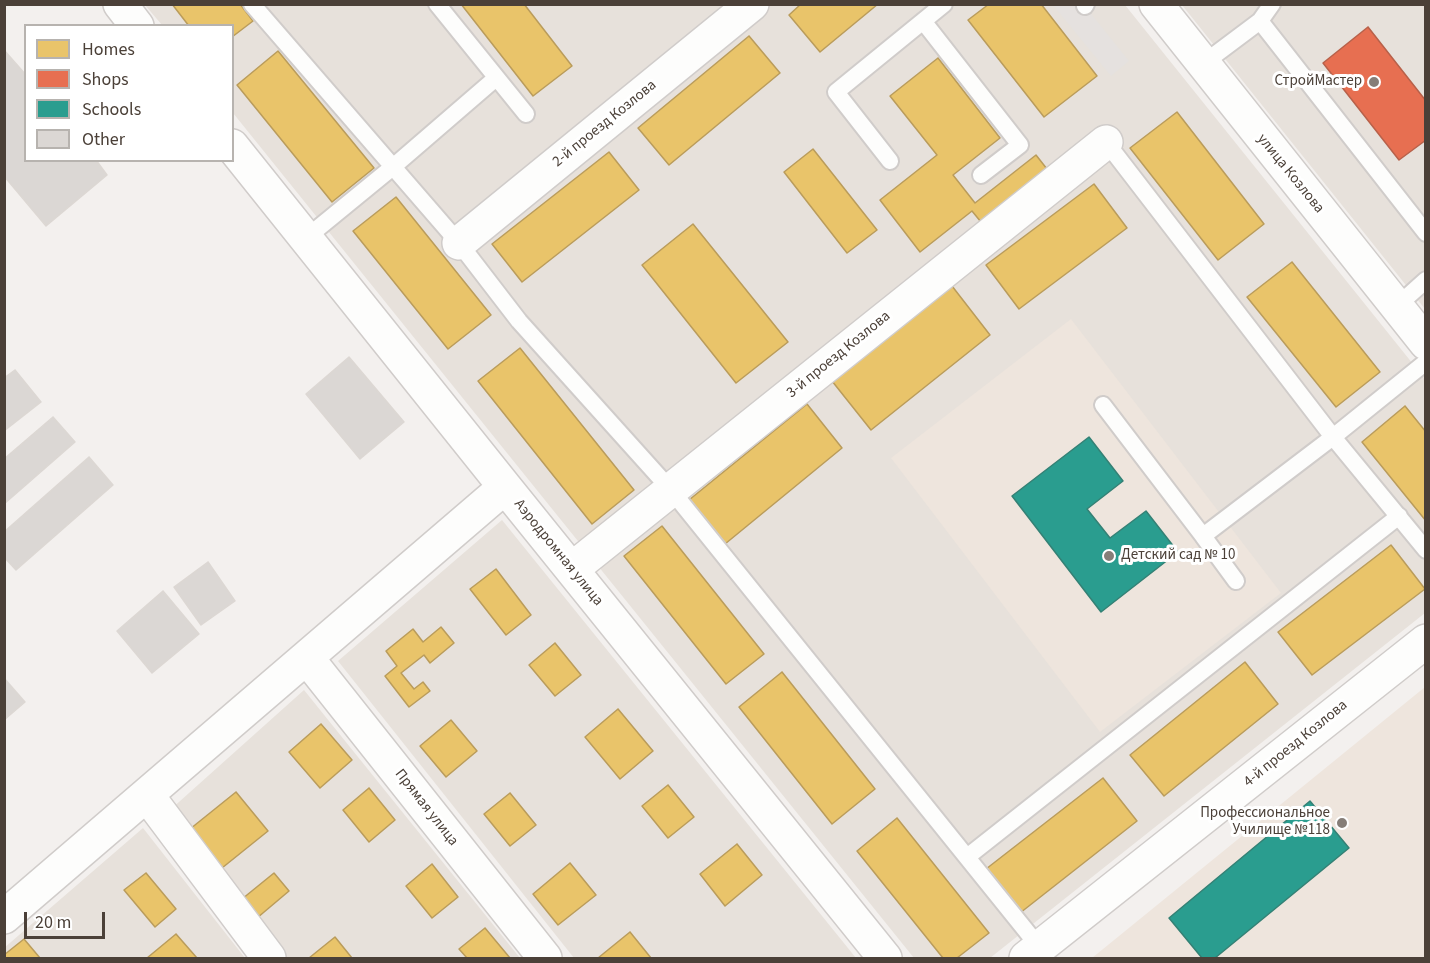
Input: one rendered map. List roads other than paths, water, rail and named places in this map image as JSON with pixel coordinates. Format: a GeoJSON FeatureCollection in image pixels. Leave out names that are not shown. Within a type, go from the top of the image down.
{"type":"FeatureCollection","features":[{"type":"Feature","properties":{"kind":"street"},"geometry":{"type":"LineString","coordinates":[[120,4],[135,24]]}},
{"type":"Feature","properties":{"kind":"street","name":"2-й проезд Козлова"},"geometry":{"type":"LineString","coordinates":[[459,243],[752,4]]}},
{"type":"Feature","properties":{"kind":"street","name":"улица Козлова"},"geometry":{"type":"LineString","coordinates":[[1156,4],[1425,343]]}},
{"type":"Feature","properties":{"kind":"street","name":"3-й проезд Козлова"},"geometry":{"type":"LineString","coordinates":[[572,569],[1106,142]]}},
{"type":"Feature","properties":{"kind":"street","name":"Аэродромная улица"},"geometry":{"type":"LineString","coordinates":[[234,148],[885,958]]}},
{"type":"Feature","properties":{"kind":"street"},"geometry":{"type":"LineString","coordinates":[[4,917],[505,487]]}},
{"type":"Feature","properties":{"kind":"street","name":"4-й проезд Козлова"},"geometry":{"type":"LineString","coordinates":[[1033,953],[1425,641]]}},
{"type":"Feature","properties":{"kind":"street","name":"Прямая улица"},"geometry":{"type":"LineString","coordinates":[[307,658],[545,958]]}},
{"type":"Feature","properties":{"kind":"street"},"geometry":{"type":"LineString","coordinates":[[147,795],[269,958]]}},
{"type":"Feature","properties":{"kind":"lane"},"geometry":{"type":"LineString","coordinates":[[252,4],[459,243],[519,321],[671,490],[967,857],[1033,953]]}},
{"type":"Feature","properties":{"kind":"lane"},"geometry":{"type":"LineString","coordinates":[[437,4],[526,114]]}},
{"type":"Feature","properties":{"kind":"lane"},"geometry":{"type":"LineString","coordinates":[[890,161],[836,92],[944,4]]}},
{"type":"Feature","properties":{"kind":"lane"},"geometry":{"type":"LineString","coordinates":[[1204,63],[1260,21],[1272,4]]}},
{"type":"Feature","properties":{"kind":"lane"},"geometry":{"type":"LineString","coordinates":[[923,21],[1020,145],[981,175]]}},
{"type":"Feature","properties":{"kind":"lane"},"geometry":{"type":"LineString","coordinates":[[1260,21],[1425,233]]}},
{"type":"Feature","properties":{"kind":"lane"},"geometry":{"type":"LineString","coordinates":[[306,238],[496,78]]}},
{"type":"Feature","properties":{"kind":"lane"},"geometry":{"type":"LineString","coordinates":[[1106,142],[1333,436],[1425,550]]}},
{"type":"Feature","properties":{"kind":"lane"},"geometry":{"type":"LineString","coordinates":[[1397,306],[1425,280]]}},
{"type":"Feature","properties":{"kind":"lane"},"geometry":{"type":"LineString","coordinates":[[1203,536],[1425,362]]}},
{"type":"Feature","properties":{"kind":"lane"},"geometry":{"type":"LineString","coordinates":[[1102,405],[1236,581]]}},
{"type":"Feature","properties":{"kind":"lane"},"geometry":{"type":"LineString","coordinates":[[967,857],[1399,516]]}},
{"type":"Feature","properties":{"kind":"place","name":"СтройМастер"},"geometry":{"type":"Point","coordinates":[1374,82]}},
{"type":"Feature","properties":{"kind":"place","name":"Детский сад № 10"},"geometry":{"type":"Point","coordinates":[1109,556]}},
{"type":"Feature","properties":{"kind":"place","name":"Профессиональное Училище №118"},"geometry":{"type":"Point","coordinates":[1342,823]}}]}
